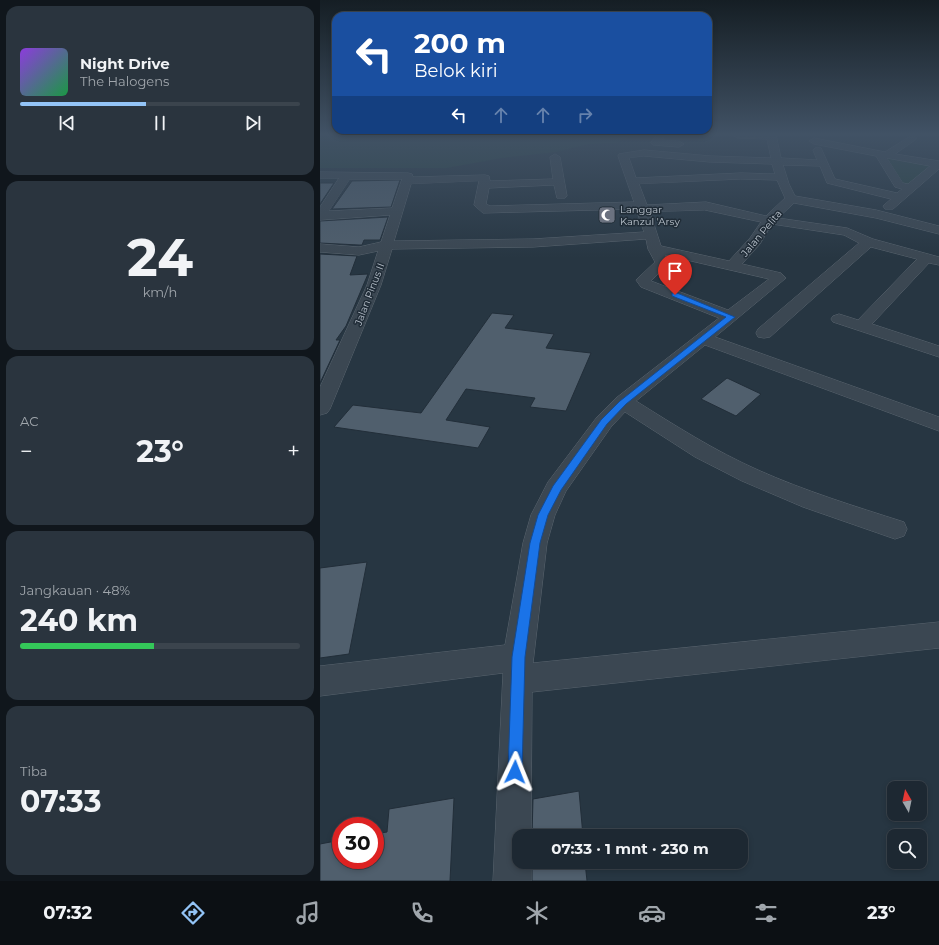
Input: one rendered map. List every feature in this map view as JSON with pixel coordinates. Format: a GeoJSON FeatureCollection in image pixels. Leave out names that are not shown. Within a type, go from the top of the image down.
{"type":"FeatureCollection","features":[{"type":"Feature","properties":{"kind":"street"},"geometry":{"type":"LineString","coordinates":[[321,213],[346,176]]}},
{"type":"Feature","properties":{"kind":"street"},"geometry":{"type":"LineString","coordinates":[[369,176],[407,178],[485,178],[480,205],[487,210],[706,206],[718,210],[769,220],[847,232],[868,242],[933,259]]}},
{"type":"Feature","properties":{"kind":"street"},"geometry":{"type":"LineString","coordinates":[[557,176],[562,208]]}},
{"type":"Feature","properties":{"kind":"street"},"geometry":{"type":"LineString","coordinates":[[630,176],[652,235],[655,249],[662,263],[643,280],[646,284],[731,317]]}},
{"type":"Feature","properties":{"kind":"street"},"geometry":{"type":"LineString","coordinates":[[632,181],[739,176]]}},
{"type":"Feature","properties":{"kind":"street"},"geometry":{"type":"LineString","coordinates":[[746,176],[782,177]]}},
{"type":"Feature","properties":{"kind":"street"},"geometry":{"type":"LineString","coordinates":[[829,176],[831,181],[899,197]]}},
{"type":"Feature","properties":{"kind":"street"},"geometry":{"type":"LineString","coordinates":[[894,176],[898,185],[910,188]]}},
{"type":"Feature","properties":{"kind":"street"},"geometry":{"type":"LineString","coordinates":[[878,214],[925,176]]}},
{"type":"Feature","properties":{"kind":"street","name":"Jalan Pelita"},"geometry":{"type":"LineString","coordinates":[[732,267],[755,241],[769,220],[791,200],[786,192],[782,177]]}},
{"type":"Feature","properties":{"kind":"street","name":"Jalan Pinus II"},"geometry":{"type":"LineString","coordinates":[[322,402],[374,285],[407,178]]}},
{"type":"Feature","properties":{"kind":"street"},"geometry":{"type":"LineString","coordinates":[[484,185],[558,182]]}},
{"type":"Feature","properties":{"kind":"street"},"geometry":{"type":"LineString","coordinates":[[326,188],[338,188]]}},
{"type":"Feature","properties":{"kind":"street"},"geometry":{"type":"LineString","coordinates":[[791,200],[878,214],[939,230]]}},
{"type":"Feature","properties":{"kind":"street"},"geometry":{"type":"LineString","coordinates":[[595,207],[600,228]]}},
{"type":"Feature","properties":{"kind":"street"},"geometry":{"type":"LineString","coordinates":[[321,213],[397,211]]}},
{"type":"Feature","properties":{"kind":"street"},"geometry":{"type":"LineString","coordinates":[[320,261],[385,252],[533,243],[600,228],[652,235]]}},
{"type":"Feature","properties":{"kind":"street"},"geometry":{"type":"LineString","coordinates":[[764,333],[868,242]]}},
{"type":"Feature","properties":{"kind":"street"},"geometry":{"type":"LineString","coordinates":[[320,248],[385,252]]}},
{"type":"Feature","properties":{"kind":"street"},"geometry":{"type":"LineString","coordinates":[[512,881],[518,668],[535,543],[543,515],[561,482],[604,422],[623,402],[779,278],[776,276],[655,249]]}},
{"type":"Feature","properties":{"kind":"street"},"geometry":{"type":"LineString","coordinates":[[861,326],[933,259]]}},
{"type":"Feature","properties":{"kind":"street"},"geometry":{"type":"LineString","coordinates":[[839,319],[939,352]]}},
{"type":"Feature","properties":{"kind":"street"},"geometry":{"type":"LineString","coordinates":[[703,339],[939,424]]}},
{"type":"Feature","properties":{"kind":"street"},"geometry":{"type":"LineString","coordinates":[[623,402],[728,465],[750,476],[829,508],[895,529]]}},
{"type":"Feature","properties":{"kind":"street"},"geometry":{"type":"LineString","coordinates":[[320,681],[518,668],[939,635]]}},
{"type":"Feature","properties":{"kind":"green space"},"geometry":{"type":"Polygon","coordinates":[[[898,176],[918,176],[905,186],[898,176]]]}},
{"type":"Feature","properties":{"kind":"building"},"geometry":{"type":"Polygon","coordinates":[[[400,180],[391,207],[332,209],[352,181],[400,180]]]}},
{"type":"Feature","properties":{"kind":"building"},"geometry":{"type":"Polygon","coordinates":[[[320,183],[334,183],[320,204],[320,183]]]}},
{"type":"Feature","properties":{"kind":"building"},"geometry":{"type":"Polygon","coordinates":[[[388,217],[380,240],[364,240],[362,245],[320,243],[320,221],[388,217]]]}},
{"type":"Feature","properties":{"kind":"building"},"geometry":{"type":"Polygon","coordinates":[[[320,254],[357,256],[350,275],[368,274],[346,326],[336,340],[340,340],[320,383],[320,254]]]}},
{"type":"Feature","properties":{"kind":"building"},"geometry":{"type":"Polygon","coordinates":[[[492,313],[514,315],[505,328],[554,334],[546,348],[591,353],[566,411],[530,407],[535,398],[466,389],[446,420],[490,427],[478,448],[334,427],[353,405],[421,413],[492,313]]]}},
{"type":"Feature","properties":{"kind":"building"},"geometry":{"type":"Polygon","coordinates":[[[727,378],[761,394],[736,416],[701,399],[727,378]]]}},
{"type":"Feature","properties":{"kind":"building"},"geometry":{"type":"Polygon","coordinates":[[[367,562],[349,654],[320,658],[320,568],[367,562]]]}},
{"type":"Feature","properties":{"kind":"building"},"geometry":{"type":"Polygon","coordinates":[[[579,791],[582,829],[532,829],[533,799],[579,791]]]}},
{"type":"Feature","properties":{"kind":"building"},"geometry":{"type":"Polygon","coordinates":[[[454,798],[450,881],[320,881],[320,844],[332,842],[332,869],[384,869],[384,832],[387,832],[389,809],[454,798]]]}},
{"type":"Feature","properties":{"kind":"building"},"geometry":{"type":"Polygon","coordinates":[[[532,869],[586,869],[587,881],[532,881],[532,869]]]}},
{"type":"Feature","properties":{"kind":"place","name":"Langgar Kanzul 'Arsy"},"geometry":{"type":"Point","coordinates":[607,215]}},
{"type":"Feature","properties":{"kind":"route"},"geometry":{"type":"LineString","coordinates":[[515,772],[518,657],[535,543],[543,515],[556,488],[604,422],[623,402],[731,317],[675,295]]}}]}
